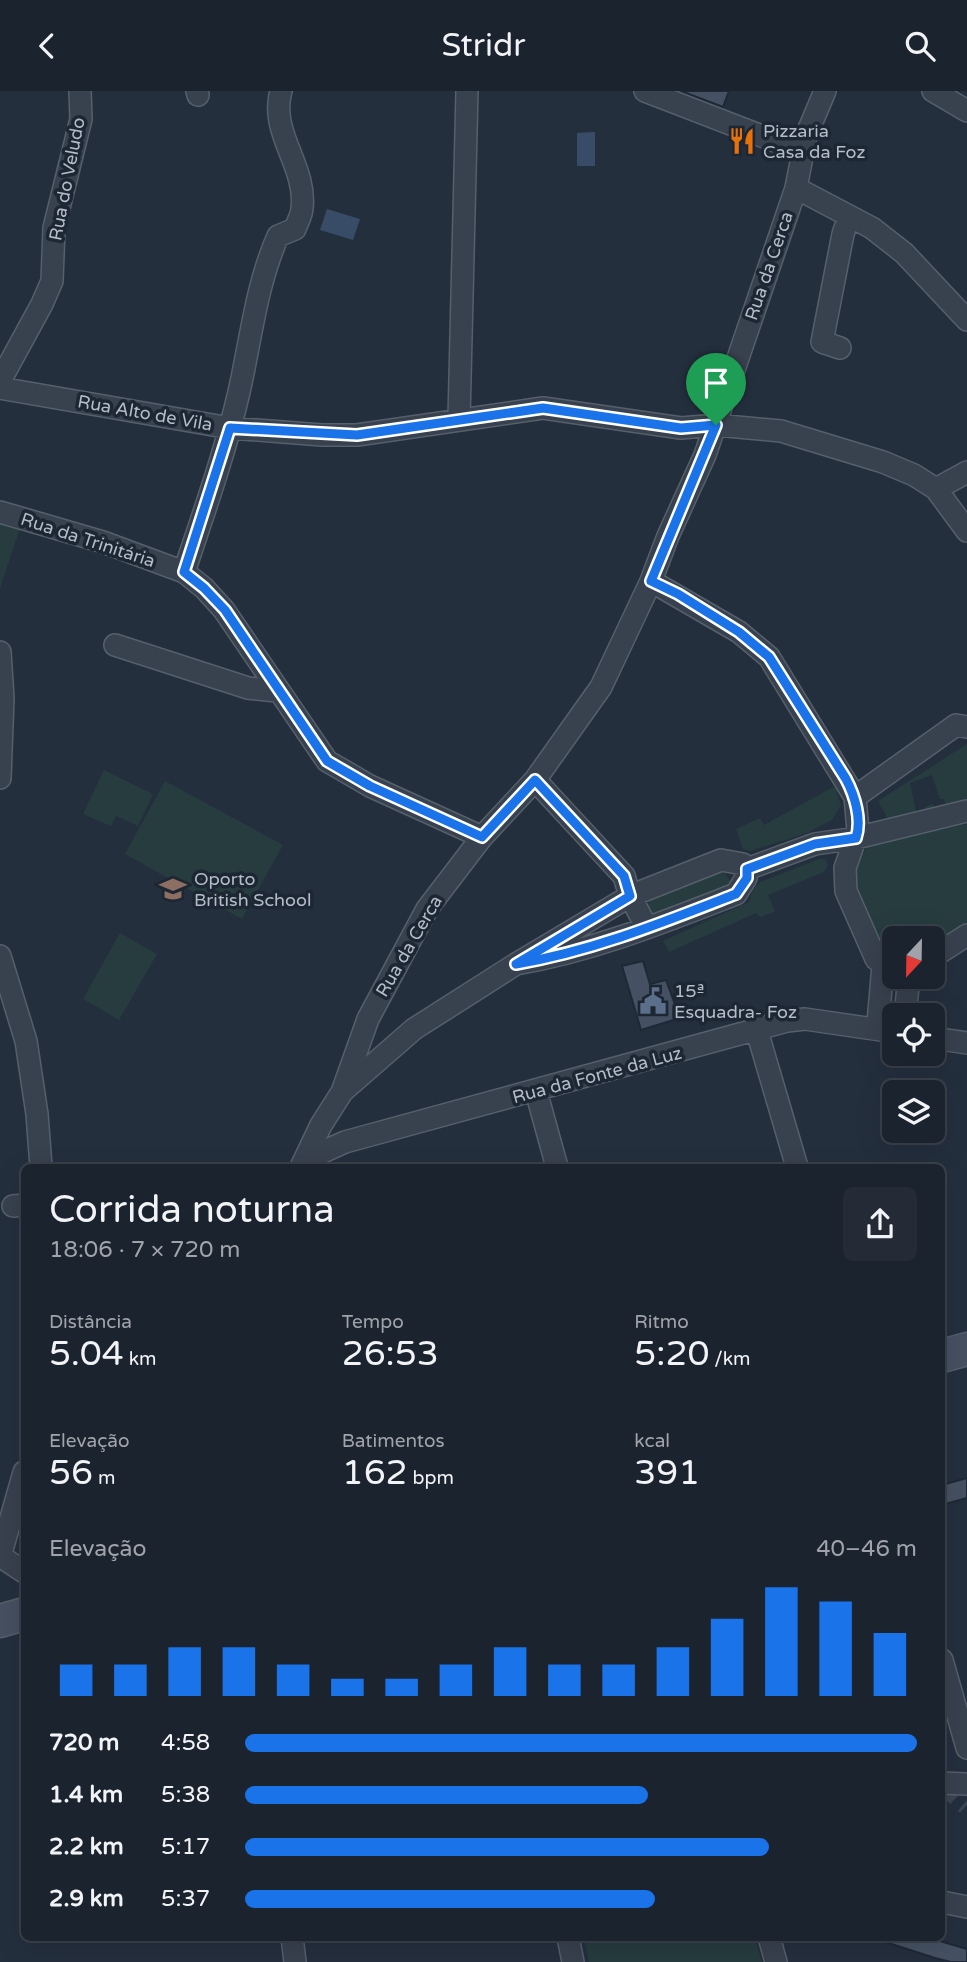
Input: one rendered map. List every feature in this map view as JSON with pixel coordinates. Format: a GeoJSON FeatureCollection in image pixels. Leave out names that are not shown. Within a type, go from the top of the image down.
{"type":"FeatureCollection","features":[{"type":"Feature","properties":{"kind":"main road"},"geometry":{"type":"LineString","coordinates":[[945,1355],[967,1349]]}},
{"type":"Feature","properties":{"kind":"main road"},"geometry":{"type":"LineString","coordinates":[[0,1622],[21,1615]]}},
{"type":"Feature","properties":{"kind":"street","name":"Rua do Veludo"},"geometry":{"type":"LineString","coordinates":[[0,381],[43,304],[52,281],[54,228],[81,120],[80,91]]}},
{"type":"Feature","properties":{"kind":"street"},"geometry":{"type":"LineString","coordinates":[[184,572],[230,428],[268,258],[278,236],[295,229],[302,208],[299,176],[279,126],[276,106],[281,91]]}},
{"type":"Feature","properties":{"kind":"street"},"geometry":{"type":"LineString","coordinates":[[458,419],[467,91]]}},
{"type":"Feature","properties":{"kind":"street"},"geometry":{"type":"LineString","coordinates":[[645,91],[803,152]]}},
{"type":"Feature","properties":{"kind":"street","name":"Rua da Cerca"},"geometry":{"type":"LineString","coordinates":[[303,1164],[321,1125],[342,1092],[368,1019],[426,908],[482,837],[535,780],[601,687],[651,581],[716,425],[796,188],[806,136],[825,91]]}},
{"type":"Feature","properties":{"kind":"street"},"geometry":{"type":"LineString","coordinates":[[933,91],[967,111]]}},
{"type":"Feature","properties":{"kind":"street"},"geometry":{"type":"LineString","coordinates":[[796,188],[872,228],[904,253],[967,320]]}},
{"type":"Feature","properties":{"kind":"street"},"geometry":{"type":"LineString","coordinates":[[840,348],[822,342],[849,216]]}},
{"type":"Feature","properties":{"kind":"street","name":"Rua Alto de Vila"},"geometry":{"type":"LineString","coordinates":[[0,388],[230,428],[357,435],[543,408],[681,428],[716,425],[781,431],[883,462],[914,475],[936,489],[967,531]]}},
{"type":"Feature","properties":{"kind":"street"},"geometry":{"type":"LineString","coordinates":[[936,489],[967,472]]}},
{"type":"Feature","properties":{"kind":"street","name":"Rua da Trinitária"},"geometry":{"type":"LineString","coordinates":[[0,512],[103,542],[184,572],[225,610],[277,691],[327,761],[370,786],[482,837]]}},
{"type":"Feature","properties":{"kind":"street"},"geometry":{"type":"LineString","coordinates":[[651,581],[678,594],[739,632],[769,657],[855,797],[859,824],[845,869],[845,891],[876,959],[882,963]]}},
{"type":"Feature","properties":{"kind":"street"},"geometry":{"type":"LineString","coordinates":[[114,645],[248,688],[277,691]]}},
{"type":"Feature","properties":{"kind":"street"},"geometry":{"type":"LineString","coordinates":[[0,652],[3,698],[0,778]]}},
{"type":"Feature","properties":{"kind":"street"},"geometry":{"type":"LineString","coordinates":[[855,797],[956,725],[967,727]]}},
{"type":"Feature","properties":{"kind":"street"},"geometry":{"type":"LineString","coordinates":[[535,780],[624,876],[630,896],[647,928]]}},
{"type":"Feature","properties":{"kind":"street"},"geometry":{"type":"LineString","coordinates":[[747,869],[815,844],[856,838],[967,811]]}},
{"type":"Feature","properties":{"kind":"street"},"geometry":{"type":"LineString","coordinates":[[342,1092],[414,1029],[516,964],[630,896],[721,860],[743,864],[747,869],[747,878],[736,894],[647,928],[558,957],[516,964]]}},
{"type":"Feature","properties":{"kind":"street"},"geometry":{"type":"LineString","coordinates":[[945,949],[967,935]]}},
{"type":"Feature","properties":{"kind":"street"},"geometry":{"type":"LineString","coordinates":[[0,956],[26,1041],[37,1114],[41,1164]]}},
{"type":"Feature","properties":{"kind":"street"},"geometry":{"type":"LineString","coordinates":[[882,1025],[878,1023],[885,989]]}},
{"type":"Feature","properties":{"kind":"street","name":"Rua da Fonte da Luz"},"geometry":{"type":"LineString","coordinates":[[303,1164],[345,1142],[787,1021],[805,1019],[882,1030]]}},
{"type":"Feature","properties":{"kind":"street"},"geometry":{"type":"LineString","coordinates":[[757,1031],[796,1164]]}},
{"type":"Feature","properties":{"kind":"street"},"geometry":{"type":"LineString","coordinates":[[945,1040],[967,1043]]}},
{"type":"Feature","properties":{"kind":"street"},"geometry":{"type":"LineString","coordinates":[[536,1091],[556,1164]]}},
{"type":"Feature","properties":{"kind":"street"},"geometry":{"type":"LineString","coordinates":[[21,1483],[0,1557],[21,1570]]}},
{"type":"Feature","properties":{"kind":"street"},"geometry":{"type":"LineString","coordinates":[[945,1671],[967,1748]]}},
{"type":"Feature","properties":{"kind":"street"},"geometry":{"type":"LineString","coordinates":[[945,1783],[967,1784]]}},
{"type":"Feature","properties":{"kind":"street"},"geometry":{"type":"LineString","coordinates":[[945,1903],[967,1907]]}},
{"type":"Feature","properties":{"kind":"street"},"geometry":{"type":"LineString","coordinates":[[292,1941],[295,1962]]}},
{"type":"Feature","properties":{"kind":"street"},"geometry":{"type":"LineString","coordinates":[[569,1941],[573,1962]]}},
{"type":"Feature","properties":{"kind":"street"},"geometry":{"type":"LineString","coordinates":[[770,1941],[776,1962]]}},
{"type":"Feature","properties":{"kind":"green space"},"geometry":{"type":"Polygon","coordinates":[[[0,522],[20,528],[0,588],[0,522]]]}},
{"type":"Feature","properties":{"kind":"green space"},"geometry":{"type":"Polygon","coordinates":[[[967,744],[967,804],[888,819],[878,801],[967,744]],[[932,775],[910,783],[916,811],[925,810],[925,807],[932,804],[935,808],[946,806],[944,799],[940,799],[932,775]]]}},
{"type":"Feature","properties":{"kind":"green space"},"geometry":{"type":"Polygon","coordinates":[[[104,770],[153,794],[138,826],[116,816],[111,826],[83,814],[104,770]]]}},
{"type":"Feature","properties":{"kind":"green space"},"geometry":{"type":"Polygon","coordinates":[[[165,781],[283,845],[242,919],[125,854],[165,781]]]}},
{"type":"Feature","properties":{"kind":"green space"},"geometry":{"type":"Polygon","coordinates":[[[835,786],[841,805],[832,820],[807,833],[750,851],[743,849],[736,829],[760,818],[764,825],[835,786]]]}},
{"type":"Feature","properties":{"kind":"green space"},"geometry":{"type":"Polygon","coordinates":[[[967,824],[967,923],[945,938],[945,926],[882,926],[882,946],[880,945],[852,883],[857,861],[870,844],[967,824]]]}},
{"type":"Feature","properties":{"kind":"green space"},"geometry":{"type":"Polygon","coordinates":[[[825,859],[828,865],[824,872],[768,895],[775,912],[760,917],[756,913],[669,952],[663,941],[749,902],[753,889],[760,882],[825,859]]]}},
{"type":"Feature","properties":{"kind":"green space"},"geometry":{"type":"Polygon","coordinates":[[[724,872],[731,882],[718,894],[654,916],[648,904],[652,898],[701,876],[724,872]]]}},
{"type":"Feature","properties":{"kind":"green space"},"geometry":{"type":"Polygon","coordinates":[[[120,933],[157,954],[119,1020],[83,999],[120,933]]]}},
{"type":"Feature","properties":{"kind":"green space"},"geometry":{"type":"Polygon","coordinates":[[[585,1941],[755,1941],[762,1962],[589,1962],[585,1941]]]}},
{"type":"Feature","properties":{"kind":"water"},"geometry":{"type":"Polygon","coordinates":[[[595,132],[595,166],[577,166],[577,133],[595,132]]]}},
{"type":"Feature","properties":{"kind":"water"},"geometry":{"type":"Polygon","coordinates":[[[327,209],[360,219],[353,240],[320,230],[327,209]]]}},
{"type":"Feature","properties":{"kind":"building"},"geometry":{"type":"Polygon","coordinates":[[[681,91],[729,91],[723,107],[681,91]]]}},
{"type":"Feature","properties":{"kind":"building","name":"15ª Esquadra- Foz"},"geometry":{"type":"Polygon","coordinates":[[[643,961],[650,984],[666,980],[680,1018],[641,1030],[622,966],[643,961]]]}},
{"type":"Feature","properties":{"kind":"building"},"geometry":{"type":"Polygon","coordinates":[[[967,1478],[967,1498],[945,1504],[945,1484],[967,1478]]]}},
{"type":"Feature","properties":{"kind":"building"},"geometry":{"type":"Polygon","coordinates":[[[882,1941],[940,1941],[967,1949],[967,1962],[935,1958],[882,1941]]]}},
{"type":"Feature","properties":{"kind":"tunnel"},"geometry":{"type":"LineString","coordinates":[[945,1785],[967,1805]]}},
{"type":"Feature","properties":{"kind":"place","name":"Pizzaria Casa da Foz"},"geometry":{"type":"Point","coordinates":[742,141]}},
{"type":"Feature","properties":{"kind":"place","name":"Oporto British School"},"geometry":{"type":"Point","coordinates":[173,889]}},
{"type":"Feature","properties":{"kind":"place","name":"15ª Esquadra- Foz"},"geometry":{"type":"Point","coordinates":[653,1001]}},
{"type":"Feature","properties":{"kind":"route"},"geometry":{"type":"LineString","coordinates":[[543,408],[601,419],[652,422],[681,428],[716,425],[651,581],[678,594],[739,632],[769,657],[855,797],[859,824],[856,838],[815,844],[747,869],[747,878],[736,894],[647,928],[558,957],[516,964],[547,943],[630,896],[624,876],[535,780],[482,837],[370,786],[327,761],[227,618],[225,610],[184,572],[230,428],[357,435],[543,408]]}}]}
